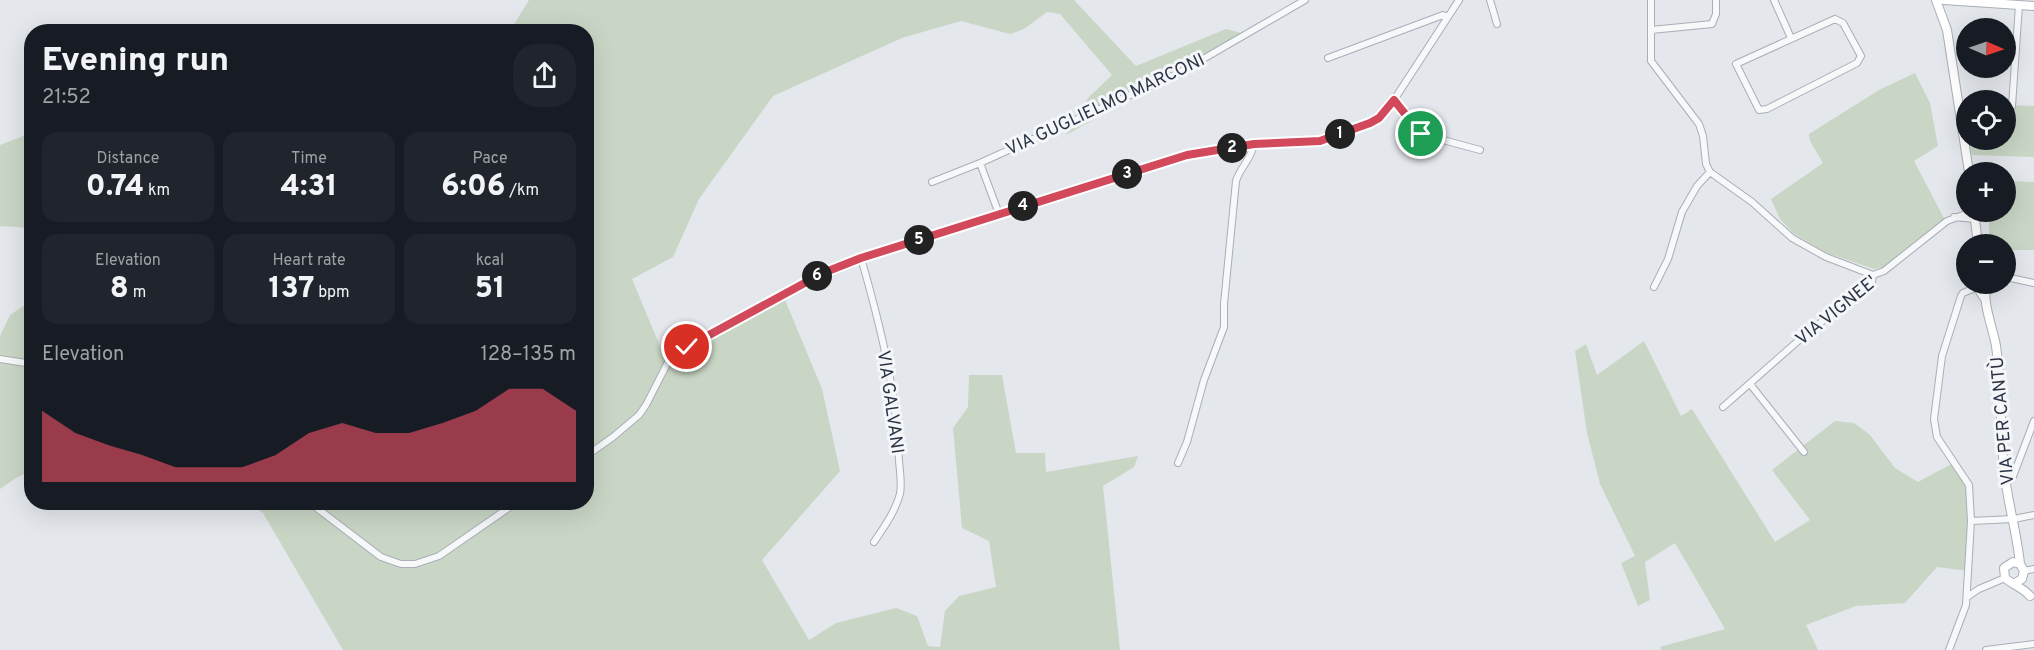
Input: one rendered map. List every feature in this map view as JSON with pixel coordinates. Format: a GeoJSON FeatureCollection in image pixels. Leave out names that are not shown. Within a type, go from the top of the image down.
{"type":"FeatureCollection","features":[{"type":"Feature","properties":{"kind":"main road"},"geometry":{"type":"LineString","coordinates":[[1936,0],[1944,20],[1951,52],[1968,162]]}},
{"type":"Feature","properties":{"kind":"main road"},"geometry":{"type":"LineString","coordinates":[[1944,0],[2034,6]]}},
{"type":"Feature","properties":{"kind":"main road"},"geometry":{"type":"LineString","coordinates":[[1944,20],[1951,8],[1964,2]]}},
{"type":"Feature","properties":{"kind":"main road","name":"VIA PER CANTÙ"},"geometry":{"type":"LineString","coordinates":[[1981,294],[1986,299]]}},
{"type":"Feature","properties":{"kind":"main road","name":"VIA PER CANTÙ"},"geometry":{"type":"LineString","coordinates":[[1986,294],[1999,370],[2006,481],[2018,542],[2019,572]]}},
{"type":"Feature","properties":{"kind":"main road"},"geometry":{"type":"LineString","coordinates":[[2019,572],[2009,582],[2005,578],[2004,568],[2019,572],[2032,599]]}},
{"type":"Feature","properties":{"kind":"street","name":"VIA GUGLIELMO MARCONI"},"geometry":{"type":"LineString","coordinates":[[932,182],[980,163],[1179,72],[1305,0]]}},
{"type":"Feature","properties":{"kind":"street"},"geometry":{"type":"LineString","coordinates":[[594,450],[639,415],[667,364],[687,347],[823,273],[861,258],[1187,155],[1254,144],[1320,141],[1370,123],[1379,118],[1394,100],[1459,0]]}},
{"type":"Feature","properties":{"kind":"street"},"geometry":{"type":"LineString","coordinates":[[1490,0],[1497,24]]}},
{"type":"Feature","properties":{"kind":"street"},"geometry":{"type":"LineString","coordinates":[[1651,0],[1651,61],[1699,124],[1703,136],[1706,164],[1710,172],[1752,202],[1792,238],[1826,257],[1874,275]]}},
{"type":"Feature","properties":{"kind":"street"},"geometry":{"type":"LineString","coordinates":[[1651,30],[1712,24],[1716,14],[1716,0]]}},
{"type":"Feature","properties":{"kind":"street"},"geometry":{"type":"LineString","coordinates":[[1774,0],[1791,38]]}},
{"type":"Feature","properties":{"kind":"street"},"geometry":{"type":"LineString","coordinates":[[2013,90],[2019,5]]}},
{"type":"Feature","properties":{"kind":"street"},"geometry":{"type":"LineString","coordinates":[[1328,58],[1443,15],[1448,17]]}},
{"type":"Feature","properties":{"kind":"street"},"geometry":{"type":"LineString","coordinates":[[1835,19],[1843,23],[1861,56],[1857,63],[1767,109],[1759,110],[1736,64],[1791,38],[1835,19]]}},
{"type":"Feature","properties":{"kind":"street"},"geometry":{"type":"LineString","coordinates":[[1394,100],[1421,134],[1480,150]]}},
{"type":"Feature","properties":{"kind":"street"},"geometry":{"type":"LineString","coordinates":[[1178,463],[1204,380],[1224,327],[1224,304],[1236,182],[1254,144]]}},
{"type":"Feature","properties":{"kind":"street"},"geometry":{"type":"LineString","coordinates":[[980,163],[999,214]]}},
{"type":"Feature","properties":{"kind":"street"},"geometry":{"type":"LineString","coordinates":[[1654,287],[1668,259],[1682,212],[1697,186],[1710,172]]}},
{"type":"Feature","properties":{"kind":"street","name":"VIA VIGNEE'"},"geometry":{"type":"LineString","coordinates":[[1723,407],[1798,341],[1872,281],[1874,275],[1884,271],[1956,217]]}},
{"type":"Feature","properties":{"kind":"street","name":"VIA GALVANI"},"geometry":{"type":"LineString","coordinates":[[861,258],[883,340],[891,381],[899,447],[900,492],[891,518],[874,542]]}},
{"type":"Feature","properties":{"kind":"street"},"geometry":{"type":"LineString","coordinates":[[2016,279],[2034,283]]}},
{"type":"Feature","properties":{"kind":"street"},"geometry":{"type":"LineString","coordinates":[[1949,650],[1964,615],[1967,597],[1971,521],[1969,485],[1937,438],[1934,419],[1942,356],[1962,294]]}},
{"type":"Feature","properties":{"kind":"street"},"geometry":{"type":"LineString","coordinates":[[0,359],[24,363]]}},
{"type":"Feature","properties":{"kind":"street"},"geometry":{"type":"LineString","coordinates":[[1750,384],[1804,452]]}},
{"type":"Feature","properties":{"kind":"street"},"geometry":{"type":"LineString","coordinates":[[2006,481],[2012,479],[2034,420]]}},
{"type":"Feature","properties":{"kind":"street"},"geometry":{"type":"LineString","coordinates":[[319,510],[381,557],[401,564],[415,564],[439,556],[505,510]]}},
{"type":"Feature","properties":{"kind":"street"},"geometry":{"type":"LineString","coordinates":[[1971,521],[2014,519],[2034,515]]}},
{"type":"Feature","properties":{"kind":"street"},"geometry":{"type":"LineString","coordinates":[[2019,572],[2034,569]]}},
{"type":"Feature","properties":{"kind":"street"},"geometry":{"type":"LineString","coordinates":[[1967,597],[2005,578]]}},
{"type":"Feature","properties":{"kind":"street"},"geometry":{"type":"LineString","coordinates":[[1986,650],[2034,644]]}},
{"type":"Feature","properties":{"kind":"green space"},"geometry":{"type":"Polygon","coordinates":[[[529,0],[1074,0],[1136,66],[1226,29],[1245,34],[1066,135],[1088,98],[1112,75],[1060,14],[1047,12],[1024,29],[1010,34],[961,21],[902,38],[773,96],[699,199],[673,257],[632,279],[667,363],[687,347],[783,295],[822,389],[840,471],[762,560],[809,640],[836,623],[896,608],[917,616],[928,646],[940,647],[945,611],[959,596],[996,587],[989,541],[962,528],[953,428],[968,407],[969,375],[1002,375],[1016,453],[1045,453],[1046,472],[1138,456],[1134,467],[1103,486],[1120,650],[343,650],[259,510],[594,510],[594,24],[514,24],[529,0]]]}},
{"type":"Feature","properties":{"kind":"green space"},"geometry":{"type":"Polygon","coordinates":[[[1915,73],[1930,103],[1938,146],[1914,161],[1945,220],[1884,267],[1874,269],[1827,253],[1793,233],[1780,219],[1771,199],[1823,163],[1810,141],[1809,134],[1879,90],[1915,73]]]}},
{"type":"Feature","properties":{"kind":"green space"},"geometry":{"type":"Polygon","coordinates":[[[2016,105],[2034,106],[2034,157],[1972,155],[1971,150],[2016,150],[2016,105]]]}},
{"type":"Feature","properties":{"kind":"green space"},"geometry":{"type":"Polygon","coordinates":[[[24,136],[24,228],[0,226],[0,145],[24,136]]]}},
{"type":"Feature","properties":{"kind":"green space"},"geometry":{"type":"Polygon","coordinates":[[[2016,181],[2034,182],[2034,250],[2016,250],[2016,234],[1989,234],[1989,222],[2016,222],[2016,181]]]}},
{"type":"Feature","properties":{"kind":"green space"},"geometry":{"type":"Polygon","coordinates":[[[24,306],[24,474],[0,489],[0,336],[10,315],[24,306]]]}},
{"type":"Feature","properties":{"kind":"green space"},"geometry":{"type":"Polygon","coordinates":[[[1644,341],[1681,416],[1692,409],[1775,542],[1810,520],[1772,470],[1835,421],[1854,423],[1870,435],[1895,468],[1918,482],[1955,462],[1969,485],[1968,571],[1937,567],[1905,603],[1856,606],[1806,625],[1818,650],[1661,650],[1660,647],[1725,629],[1675,543],[1645,562],[1650,600],[1638,606],[1621,563],[1635,556],[1600,484],[1587,433],[1575,351],[1586,344],[1597,375],[1644,341]]]}},
{"type":"Feature","properties":{"kind":"route"},"geometry":{"type":"LineString","coordinates":[[687,347],[823,273],[861,258],[1187,155],[1254,144],[1320,141],[1370,123],[1379,118],[1394,100],[1421,134]]}}]}
